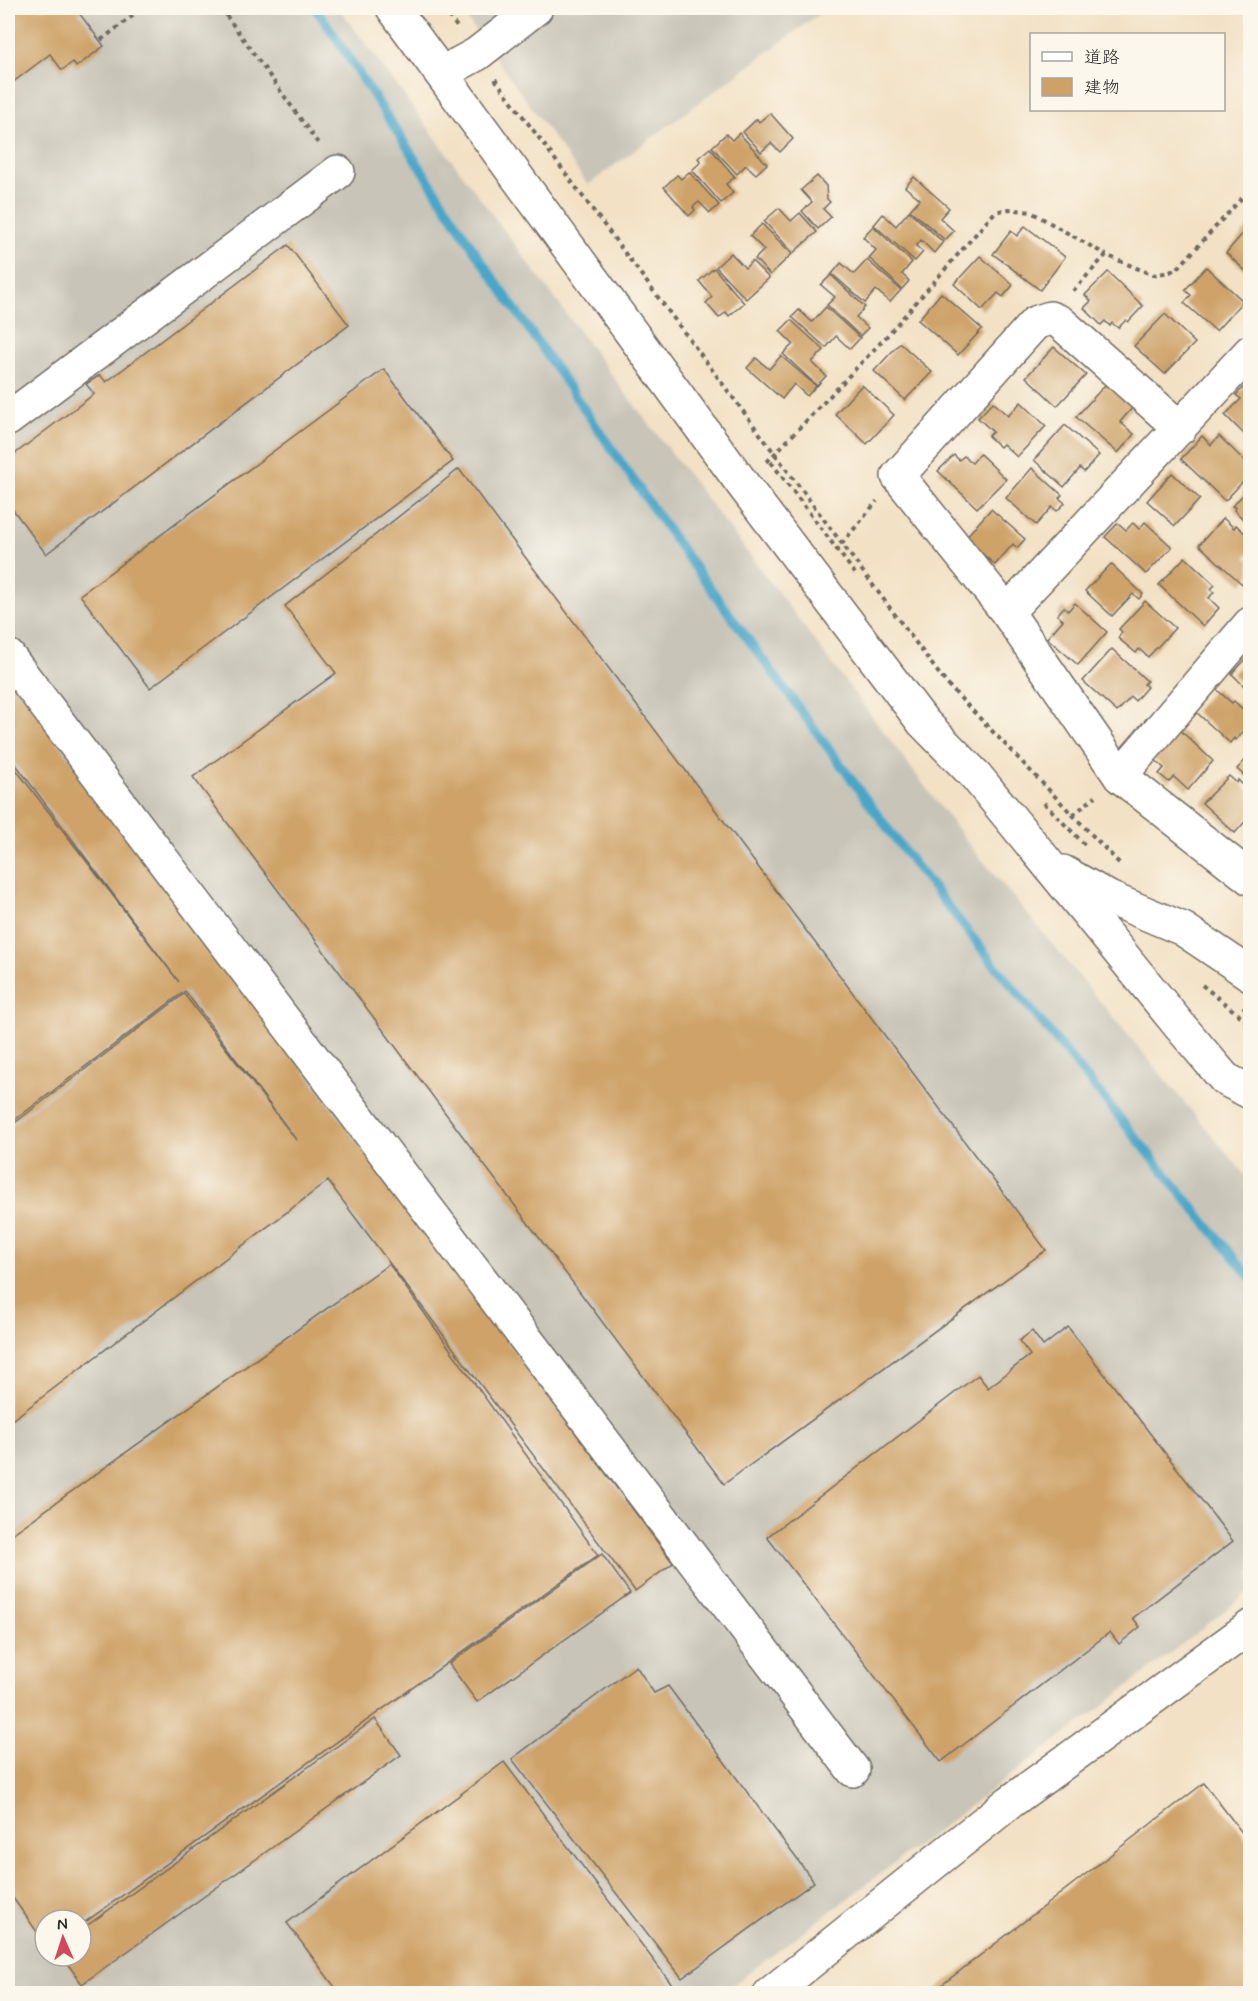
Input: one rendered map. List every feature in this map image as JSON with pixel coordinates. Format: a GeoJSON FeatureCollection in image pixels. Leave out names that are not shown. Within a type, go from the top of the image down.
{"type":"FeatureCollection","features":[{"type":"Feature","properties":{"kind":"street"},"geometry":{"type":"LineString","coordinates":[[393,8],[744,486],[923,722],[976,776],[1046,862],[1238,1085],[1251,1113]]}},
{"type":"Feature","properties":{"kind":"street"},"geometry":{"type":"LineString","coordinates":[[442,73],[474,56],[536,8]]}},
{"type":"Feature","properties":{"kind":"street"},"geometry":{"type":"LineString","coordinates":[[8,419],[338,172]]}},
{"type":"Feature","properties":{"kind":"street"},"geometry":{"type":"LineString","coordinates":[[1180,428],[1060,322],[1050,318],[1035,323],[898,476],[1007,612],[1120,776],[1251,878]]}},
{"type":"Feature","properties":{"kind":"street"},"geometry":{"type":"LineString","coordinates":[[1007,612],[1251,352]]}},
{"type":"Feature","properties":{"kind":"street"},"geometry":{"type":"LineString","coordinates":[[1120,776],[1251,624]]}},
{"type":"Feature","properties":{"kind":"street"},"geometry":{"type":"LineString","coordinates":[[8,656],[853,1770]]}},
{"type":"Feature","properties":{"kind":"street"},"geometry":{"type":"LineString","coordinates":[[1046,862],[1109,898],[1183,929],[1251,974]]}},
{"type":"Feature","properties":{"kind":"street"},"geometry":{"type":"LineString","coordinates":[[770,1994],[1010,1802],[1251,1627]]}},
{"type":"Feature","properties":{"kind":"path"},"geometry":{"type":"LineString","coordinates":[[101,40],[143,8]]}},
{"type":"Feature","properties":{"kind":"path"},"geometry":{"type":"LineString","coordinates":[[220,8],[338,172]]}},
{"type":"Feature","properties":{"kind":"path"},"geometry":{"type":"LineString","coordinates":[[446,8],[474,56],[581,204]]}},
{"type":"Feature","properties":{"kind":"path"},"geometry":{"type":"LineString","coordinates":[[442,16],[776,453],[946,683],[1129,874]]}},
{"type":"Feature","properties":{"kind":"path"},"geometry":{"type":"LineString","coordinates":[[744,486],[885,338],[994,212],[1009,209],[1031,212],[1106,255],[1153,275],[1170,272],[1180,266],[1251,189]]}},
{"type":"Feature","properties":{"kind":"path"},"geometry":{"type":"LineString","coordinates":[[1050,318],[1106,255]]}},
{"type":"Feature","properties":{"kind":"path"},"geometry":{"type":"LineString","coordinates":[[765,454],[861,581]]}},
{"type":"Feature","properties":{"kind":"path"},"geometry":{"type":"LineString","coordinates":[[816,578],[898,476]]}},
{"type":"Feature","properties":{"kind":"path"},"geometry":{"type":"LineString","coordinates":[[1041,801],[1090,850]]}},
{"type":"Feature","properties":{"kind":"path"},"geometry":{"type":"LineString","coordinates":[[1199,982],[1251,1024]]}},
{"type":"Feature","properties":{"kind":"shaded area"},"geometry":{"type":"Polygon","coordinates":[[[8,8],[339,8],[619,385],[967,842],[1250,1181],[1250,1591],[1091,1715],[722,1993],[8,1994],[8,8]]]}},
{"type":"Feature","properties":{"kind":"shaded area"},"geometry":{"type":"Polygon","coordinates":[[[459,8],[827,8],[588,185],[459,8]]]}},
{"type":"Feature","properties":{"kind":"building"},"geometry":{"type":"Polygon","coordinates":[[[8,8],[86,8],[79,13],[104,46],[76,67],[73,62],[62,70],[50,54],[8,86],[8,8]]]}},
{"type":"Feature","properties":{"kind":"building"},"geometry":{"type":"Polygon","coordinates":[[[770,113],[793,139],[780,152],[771,143],[761,152],[743,132],[757,119],[759,122],[770,113]]]}},
{"type":"Feature","properties":{"kind":"building"},"geometry":{"type":"Polygon","coordinates":[[[739,133],[767,164],[756,174],[746,165],[737,174],[712,147],[726,134],[732,140],[739,133]]]}},
{"type":"Feature","properties":{"kind":"building"},"geometry":{"type":"Polygon","coordinates":[[[710,148],[735,177],[726,184],[733,193],[721,203],[692,170],[701,162],[698,158],[710,148]]]}},
{"type":"Feature","properties":{"kind":"building"},"geometry":{"type":"Polygon","coordinates":[[[689,172],[719,205],[710,213],[699,202],[693,207],[695,210],[689,216],[664,187],[677,175],[681,179],[689,172]]]}},
{"type":"Feature","properties":{"kind":"building"},"geometry":{"type":"Polygon","coordinates":[[[817,176],[826,186],[827,199],[830,202],[823,209],[831,217],[818,229],[802,211],[812,202],[801,190],[817,176]]]}},
{"type":"Feature","properties":{"kind":"building"},"geometry":{"type":"Polygon","coordinates":[[[914,177],[949,208],[940,218],[954,231],[945,240],[910,210],[920,199],[905,187],[914,177]]]}},
{"type":"Feature","properties":{"kind":"building"},"geometry":{"type":"Polygon","coordinates":[[[779,208],[791,221],[800,213],[817,232],[793,253],[764,221],[779,208]]]}},
{"type":"Feature","properties":{"kind":"building"},"geometry":{"type":"Polygon","coordinates":[[[909,211],[943,242],[934,253],[921,240],[916,246],[923,252],[915,261],[874,225],[883,214],[896,226],[909,211]]]}},
{"type":"Feature","properties":{"kind":"building"},"geometry":{"type":"Polygon","coordinates":[[[762,224],[792,254],[770,275],[755,259],[764,250],[750,236],[762,224]]]}},
{"type":"Feature","properties":{"kind":"building"},"geometry":{"type":"Polygon","coordinates":[[[1250,225],[1250,275],[1226,253],[1250,225]]]}},
{"type":"Feature","properties":{"kind":"building"},"geometry":{"type":"Polygon","coordinates":[[[873,226],[912,262],[902,274],[909,281],[902,289],[869,258],[876,250],[863,237],[873,226]]]}},
{"type":"Feature","properties":{"kind":"building"},"geometry":{"type":"Polygon","coordinates":[[[1025,226],[1065,257],[1040,290],[993,254],[1011,231],[1017,236],[1025,226]]]}},
{"type":"Feature","properties":{"kind":"building"},"geometry":{"type":"Polygon","coordinates":[[[288,245],[349,325],[46,554],[8,503],[8,459],[94,394],[86,384],[100,375],[106,382],[288,245]]]}},
{"type":"Feature","properties":{"kind":"building"},"geometry":{"type":"Polygon","coordinates":[[[731,253],[745,268],[752,261],[769,278],[746,299],[716,267],[731,253]]]}},
{"type":"Feature","properties":{"kind":"building"},"geometry":{"type":"Polygon","coordinates":[[[980,256],[1013,285],[1003,297],[998,293],[982,310],[954,284],[980,256]]]}},
{"type":"Feature","properties":{"kind":"building"},"geometry":{"type":"Polygon","coordinates":[[[867,260],[901,290],[890,302],[876,290],[865,303],[832,274],[841,263],[854,274],[867,260]]]}},
{"type":"Feature","properties":{"kind":"building"},"geometry":{"type":"Polygon","coordinates":[[[1206,267],[1243,301],[1216,331],[1184,303],[1191,295],[1185,290],[1206,267]]]}},
{"type":"Feature","properties":{"kind":"building"},"geometry":{"type":"Polygon","coordinates":[[[714,268],[744,303],[729,316],[726,312],[719,318],[706,303],[712,297],[699,281],[714,268]]]}},
{"type":"Feature","properties":{"kind":"building"},"geometry":{"type":"Polygon","coordinates":[[[1108,272],[1143,306],[1128,322],[1126,320],[1118,328],[1112,323],[1110,326],[1105,321],[1101,325],[1084,308],[1091,301],[1085,295],[1108,272]]]}},
{"type":"Feature","properties":{"kind":"building"},"geometry":{"type":"Polygon","coordinates":[[[831,275],[865,307],[856,317],[868,328],[860,336],[827,305],[835,297],[821,285],[831,275]]]}},
{"type":"Feature","properties":{"kind":"building"},"geometry":{"type":"Polygon","coordinates":[[[941,293],[982,329],[958,355],[918,320],[941,293]]]}},
{"type":"Feature","properties":{"kind":"building"},"geometry":{"type":"Polygon","coordinates":[[[826,307],[860,338],[850,349],[836,336],[826,348],[792,317],[799,310],[812,322],[826,307]]]}},
{"type":"Feature","properties":{"kind":"building"},"geometry":{"type":"Polygon","coordinates":[[[1165,314],[1195,343],[1165,374],[1134,346],[1165,314]]]}},
{"type":"Feature","properties":{"kind":"building"},"geometry":{"type":"Polygon","coordinates":[[[791,320],[824,350],[812,362],[826,376],[817,386],[783,354],[793,344],[780,331],[791,320]]]}},
{"type":"Feature","properties":{"kind":"building"},"geometry":{"type":"Polygon","coordinates":[[[900,343],[932,372],[905,400],[874,371],[900,343]]]}},
{"type":"Feature","properties":{"kind":"building"},"geometry":{"type":"Polygon","coordinates":[[[1054,347],[1086,375],[1057,406],[1026,377],[1054,347]]]}},
{"type":"Feature","properties":{"kind":"building"},"geometry":{"type":"Polygon","coordinates":[[[781,356],[816,386],[807,396],[794,384],[782,399],[747,368],[756,358],[769,369],[781,356]]]}},
{"type":"Feature","properties":{"kind":"building"},"geometry":{"type":"Polygon","coordinates":[[[384,369],[453,461],[150,688],[80,595],[384,369]]]}},
{"type":"Feature","properties":{"kind":"building"},"geometry":{"type":"Polygon","coordinates":[[[1106,384],[1133,407],[1120,422],[1134,434],[1118,453],[1076,417],[1106,384]]]}},
{"type":"Feature","properties":{"kind":"building"},"geometry":{"type":"Polygon","coordinates":[[[862,385],[894,415],[867,444],[835,414],[862,385]]]}},
{"type":"Feature","properties":{"kind":"building"},"geometry":{"type":"Polygon","coordinates":[[[1246,385],[1250,390],[1250,440],[1225,415],[1241,399],[1236,395],[1246,385]]]}},
{"type":"Feature","properties":{"kind":"building"},"geometry":{"type":"Polygon","coordinates":[[[993,402],[1008,416],[1021,402],[1046,426],[1017,457],[1003,444],[1000,447],[988,436],[993,432],[978,418],[993,402]]]}},
{"type":"Feature","properties":{"kind":"building"},"geometry":{"type":"Polygon","coordinates":[[[1065,425],[1099,455],[1084,472],[1080,468],[1064,487],[1034,460],[1065,425]]]}},
{"type":"Feature","properties":{"kind":"building"},"geometry":{"type":"Polygon","coordinates":[[[1202,436],[1211,445],[1219,436],[1250,466],[1250,474],[1225,501],[1181,459],[1202,436]]]}},
{"type":"Feature","properties":{"kind":"building"},"geometry":{"type":"Polygon","coordinates":[[[980,454],[1006,479],[977,508],[938,471],[954,455],[959,460],[964,456],[972,463],[980,454]]]}},
{"type":"Feature","properties":{"kind":"building"},"geometry":{"type":"Polygon","coordinates":[[[1032,468],[1062,495],[1059,498],[1065,503],[1057,511],[1052,507],[1036,525],[1006,498],[1032,468]]]}},
{"type":"Feature","properties":{"kind":"building"},"geometry":{"type":"Polygon","coordinates":[[[459,469],[1046,1250],[724,1484],[193,777],[336,673],[285,606],[459,469]]]}},
{"type":"Feature","properties":{"kind":"building"},"geometry":{"type":"Polygon","coordinates":[[[1172,473],[1200,499],[1175,526],[1147,501],[1172,473]]]}},
{"type":"Feature","properties":{"kind":"building"},"geometry":{"type":"Polygon","coordinates":[[[1250,482],[1250,526],[1232,506],[1245,493],[1243,491],[1250,482]]]}},
{"type":"Feature","properties":{"kind":"building"},"geometry":{"type":"Polygon","coordinates":[[[991,509],[1025,539],[1017,548],[1013,544],[995,565],[965,538],[991,509]]]}},
{"type":"Feature","properties":{"kind":"building"},"geometry":{"type":"Polygon","coordinates":[[[1223,518],[1234,528],[1236,525],[1250,538],[1248,546],[1250,552],[1246,557],[1250,561],[1250,575],[1242,584],[1199,545],[1223,518]]]}},
{"type":"Feature","properties":{"kind":"building"},"geometry":{"type":"Polygon","coordinates":[[[1145,522],[1172,547],[1146,574],[1105,537],[1118,523],[1126,530],[1133,523],[1139,529],[1145,522]]]}},
{"type":"Feature","properties":{"kind":"building"},"geometry":{"type":"Polygon","coordinates":[[[1185,557],[1215,585],[1211,589],[1214,592],[1209,598],[1219,608],[1203,626],[1159,585],[1185,557]]]}},
{"type":"Feature","properties":{"kind":"building"},"geometry":{"type":"Polygon","coordinates":[[[1111,564],[1143,594],[1139,599],[1133,594],[1112,616],[1085,591],[1111,564]]]}},
{"type":"Feature","properties":{"kind":"building"},"geometry":{"type":"Polygon","coordinates":[[[1145,601],[1175,628],[1148,657],[1139,649],[1136,653],[1118,638],[1122,632],[1119,629],[1145,601]]]}},
{"type":"Feature","properties":{"kind":"building"},"geometry":{"type":"Polygon","coordinates":[[[1075,603],[1107,632],[1078,665],[1047,638],[1063,620],[1057,615],[1064,607],[1068,611],[1075,603]]]}},
{"type":"Feature","properties":{"kind":"building"},"geometry":{"type":"Polygon","coordinates":[[[1112,649],[1147,681],[1144,684],[1147,687],[1135,701],[1131,697],[1117,712],[1083,681],[1112,649]]]}},
{"type":"Feature","properties":{"kind":"building"},"geometry":{"type":"Polygon","coordinates":[[[1248,657],[1250,658],[1250,692],[1232,674],[1248,657]]]}},
{"type":"Feature","properties":{"kind":"building"},"geometry":{"type":"Polygon","coordinates":[[[8,676],[673,1563],[635,1591],[328,1181],[8,1423],[8,1128],[184,994],[297,1141],[185,991],[8,1125],[8,759],[179,982],[8,754],[8,676]]]}},
{"type":"Feature","properties":{"kind":"building"},"geometry":{"type":"Polygon","coordinates":[[[1215,688],[1250,716],[1250,724],[1236,740],[1234,738],[1230,743],[1195,711],[1215,688]]]}},
{"type":"Feature","properties":{"kind":"building"},"geometry":{"type":"Polygon","coordinates":[[[1180,730],[1213,761],[1188,790],[1174,777],[1169,782],[1159,774],[1164,768],[1154,759],[1180,730]]]}},
{"type":"Feature","properties":{"kind":"building"},"geometry":{"type":"Polygon","coordinates":[[[1250,755],[1250,781],[1237,769],[1250,755]]]}},
{"type":"Feature","properties":{"kind":"building"},"geometry":{"type":"Polygon","coordinates":[[[1229,776],[1237,783],[1238,780],[1250,792],[1250,816],[1235,833],[1202,803],[1229,776]]]}},
{"type":"Feature","properties":{"kind":"building"},"geometry":{"type":"Polygon","coordinates":[[[389,1264],[598,1555],[93,1916],[93,1908],[33,1908],[33,1926],[8,1891],[8,1537],[389,1264]]]}},
{"type":"Feature","properties":{"kind":"building"},"geometry":{"type":"Polygon","coordinates":[[[1068,1327],[1233,1541],[1133,1618],[1140,1627],[1119,1644],[1110,1632],[941,1762],[767,1537],[978,1375],[988,1388],[1030,1355],[1019,1341],[1032,1331],[1043,1346],[1068,1327]]]}},
{"type":"Feature","properties":{"kind":"building"},"geometry":{"type":"Polygon","coordinates":[[[602,1554],[630,1593],[477,1702],[449,1664],[602,1554]]]}},
{"type":"Feature","properties":{"kind":"building"},"geometry":{"type":"Polygon","coordinates":[[[636,1666],[654,1693],[668,1686],[814,1882],[682,1978],[512,1759],[636,1666]]]}},
{"type":"Feature","properties":{"kind":"building"},"geometry":{"type":"Polygon","coordinates":[[[375,1719],[401,1755],[82,1984],[71,1968],[93,1968],[93,1921],[375,1719]]]}},
{"type":"Feature","properties":{"kind":"building"},"geometry":{"type":"Polygon","coordinates":[[[504,1762],[679,1994],[340,1994],[287,1923],[504,1762]]]}},
{"type":"Feature","properties":{"kind":"building"},"geometry":{"type":"Polygon","coordinates":[[[1204,1783],[1250,1843],[1250,1994],[930,1994],[1204,1783]]]}},
{"type":"Feature","properties":{"kind":"waterway"},"geometry":{"type":"LineString","coordinates":[[314,8],[325,21],[476,253],[677,543],[911,860],[1250,1277]]}}]}
